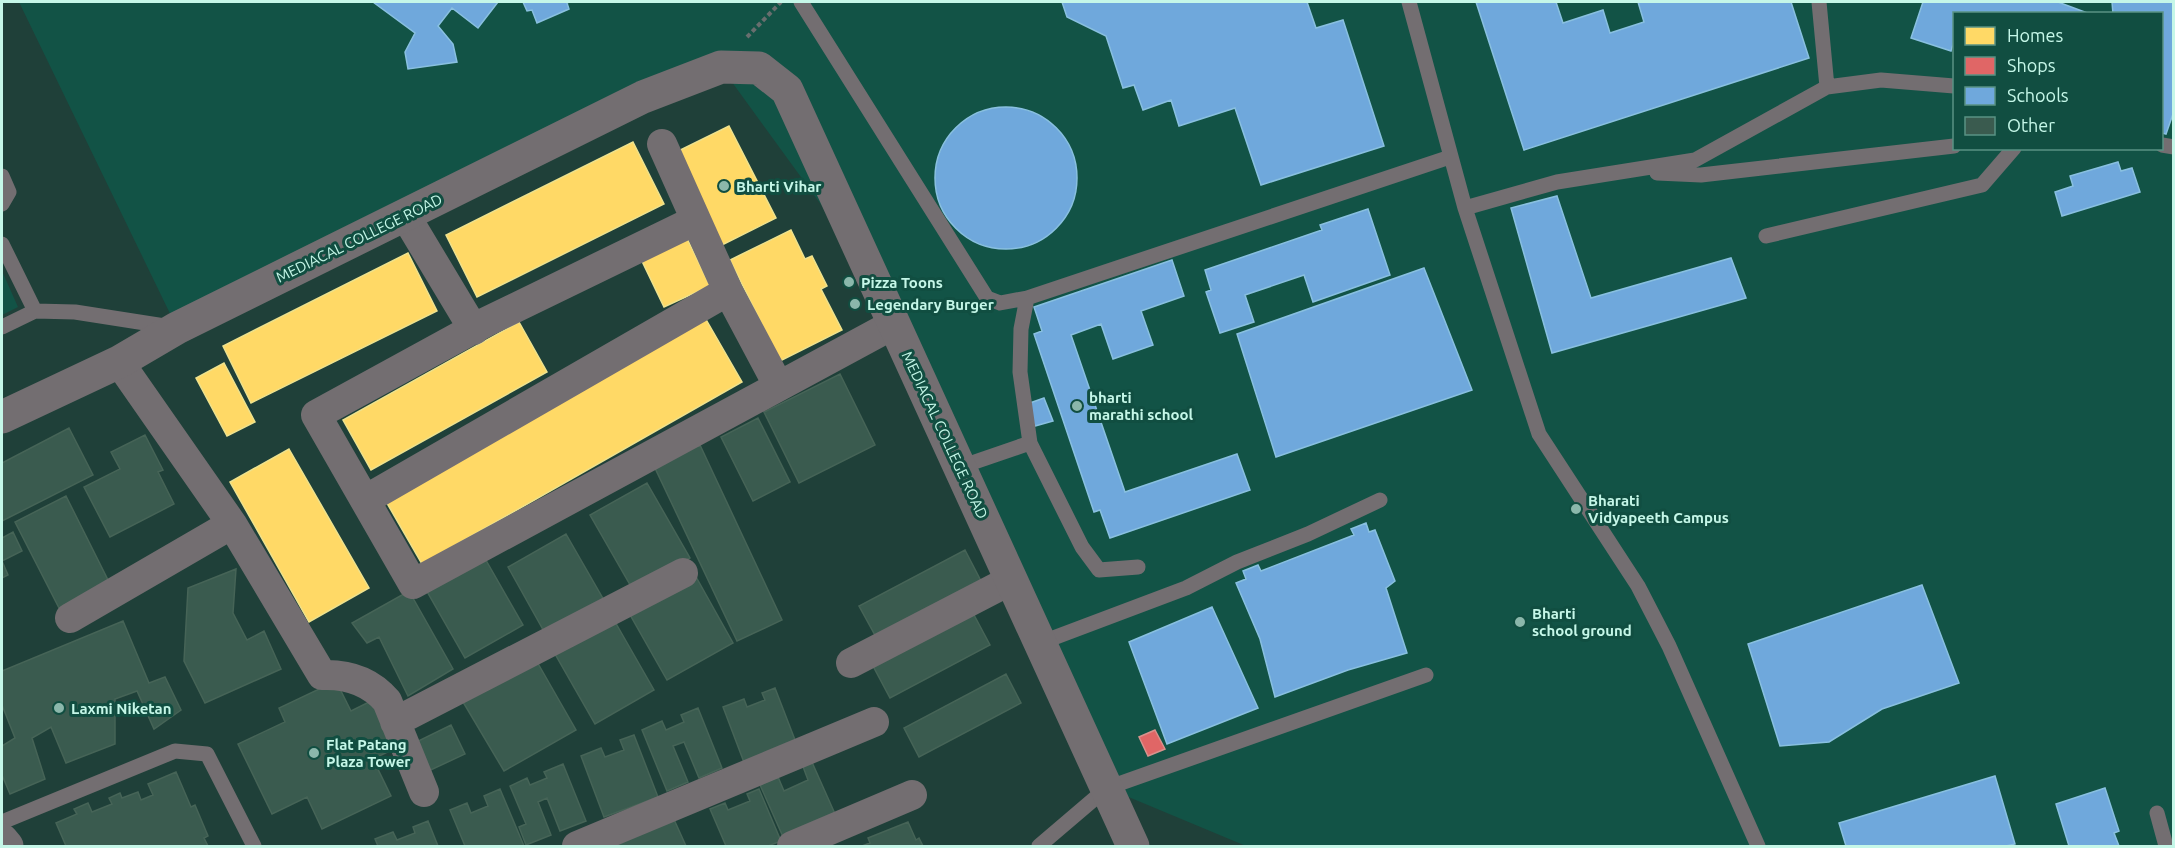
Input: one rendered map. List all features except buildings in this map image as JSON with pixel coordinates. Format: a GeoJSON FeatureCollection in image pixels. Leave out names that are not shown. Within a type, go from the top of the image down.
{"type":"FeatureCollection","features":[{"type":"Feature","properties":{"kind":"street","name":"MEDIACAL COLLEGE ROAD"},"geometry":{"type":"LineString","coordinates":[[2,417],[119,362],[177,328],[643,97],[721,67],[759,68],[787,90],[1133,846]]}},
{"type":"Feature","properties":{"kind":"street"},"geometry":{"type":"LineString","coordinates":[[662,144],[728,291],[778,385]]}},
{"type":"Feature","properties":{"kind":"street"},"geometry":{"type":"LineString","coordinates":[[414,211],[480,326]]}},
{"type":"Feature","properties":{"kind":"street"},"geometry":{"type":"LineString","coordinates":[[696,220],[480,326],[316,416],[413,584],[894,324]]}},
{"type":"Feature","properties":{"kind":"street"},"geometry":{"type":"LineString","coordinates":[[365,500],[728,291]]}},
{"type":"Feature","properties":{"kind":"street"},"geometry":{"type":"LineString","coordinates":[[119,362],[232,524],[322,675],[340,674],[376,689],[387,701],[424,792]]}},
{"type":"Feature","properties":{"kind":"street"},"geometry":{"type":"LineString","coordinates":[[70,618],[232,524]]}},
{"type":"Feature","properties":{"kind":"street"},"geometry":{"type":"LineString","coordinates":[[395,722],[683,573]]}},
{"type":"Feature","properties":{"kind":"street"},"geometry":{"type":"LineString","coordinates":[[851,663],[1011,580]]}},
{"type":"Feature","properties":{"kind":"street"},"geometry":{"type":"LineString","coordinates":[[577,846],[874,722]]}},
{"type":"Feature","properties":{"kind":"street"},"geometry":{"type":"LineString","coordinates":[[792,846],[912,795]]}},
{"type":"Feature","properties":{"kind":"street"},"geometry":{"type":"LineString","coordinates":[[2,840],[7,846]]}},
{"type":"Feature","properties":{"kind":"lane"},"geometry":{"type":"LineString","coordinates":[[799,2],[987,298],[1000,303],[1028,298],[1450,158]]}},
{"type":"Feature","properties":{"kind":"lane"},"geometry":{"type":"LineString","coordinates":[[1409,2],[1465,208],[1539,434],[1638,586],[1669,646],[1758,846]]}},
{"type":"Feature","properties":{"kind":"lane"},"geometry":{"type":"LineString","coordinates":[[1819,2],[1827,87]]}},
{"type":"Feature","properties":{"kind":"lane"},"geometry":{"type":"LineString","coordinates":[[1465,208],[1557,182],[1695,160],[1827,87],[1881,80],[1953,86]]}},
{"type":"Feature","properties":{"kind":"lane"},"geometry":{"type":"LineString","coordinates":[[1627,171],[1701,175],[1953,147]]}},
{"type":"Feature","properties":{"kind":"lane"},"geometry":{"type":"LineString","coordinates":[[1766,236],[1982,185],[2012,150]]}},
{"type":"Feature","properties":{"kind":"lane"},"geometry":{"type":"LineString","coordinates":[[2,176],[9,192],[2,204]]}},
{"type":"Feature","properties":{"kind":"lane"},"geometry":{"type":"LineString","coordinates":[[2,244],[35,310]]}},
{"type":"Feature","properties":{"kind":"lane"},"geometry":{"type":"LineString","coordinates":[[1028,298],[1021,329],[1020,372],[1030,443],[1082,547],[1099,570],[1138,567]]}},
{"type":"Feature","properties":{"kind":"lane"},"geometry":{"type":"LineString","coordinates":[[2,327],[35,310],[75,312],[177,328]]}},
{"type":"Feature","properties":{"kind":"lane"},"geometry":{"type":"LineString","coordinates":[[960,467],[1030,443]]}},
{"type":"Feature","properties":{"kind":"lane"},"geometry":{"type":"LineString","coordinates":[[1040,643],[1186,588],[1237,562],[1308,534],[1380,500]]}},
{"type":"Feature","properties":{"kind":"lane"},"geometry":{"type":"LineString","coordinates":[[1039,846],[1107,788],[1426,675]]}},
{"type":"Feature","properties":{"kind":"lane"},"geometry":{"type":"LineString","coordinates":[[2,822],[175,751],[207,754],[255,846]]}},
{"type":"Feature","properties":{"kind":"lane"},"geometry":{"type":"LineString","coordinates":[[2157,813],[2166,846]]}},
{"type":"Feature","properties":{"kind":"path"},"geometry":{"type":"LineString","coordinates":[[721,67],[781,2]]}},
{"type":"Feature","properties":{"kind":"shaded area","name":"Bharati Vidyapeeth Campus"},"geometry":{"type":"Polygon","coordinates":[[[19,2],[2173,2],[2173,846],[1246,846],[1107,788],[870,272],[721,67],[177,328],[19,2]]]}},
{"type":"Feature","properties":{"kind":"shaded area"},"geometry":{"type":"Polygon","coordinates":[[[2,271],[18,307],[2,315],[2,271]]]}},
{"type":"Feature","properties":{"kind":"place","name":"Bharti Vihar"},"geometry":{"type":"Point","coordinates":[724,186]}},
{"type":"Feature","properties":{"kind":"place","name":"Pizza Toons"},"geometry":{"type":"Point","coordinates":[849,282]}},
{"type":"Feature","properties":{"kind":"place","name":"Legendary Burger"},"geometry":{"type":"Point","coordinates":[855,304]}},
{"type":"Feature","properties":{"kind":"place","name":"bharti marathi school"},"geometry":{"type":"Point","coordinates":[1077,406]}},
{"type":"Feature","properties":{"kind":"place","name":"Bharati Vidyapeeth Campus"},"geometry":{"type":"Point","coordinates":[1576,509]}},
{"type":"Feature","properties":{"kind":"place","name":"Bharti school ground"},"geometry":{"type":"Point","coordinates":[1520,622]}},
{"type":"Feature","properties":{"kind":"place","name":"Laxmi Niketan"},"geometry":{"type":"Point","coordinates":[59,708]}},
{"type":"Feature","properties":{"kind":"place","name":"Flat Patang Plaza Tower"},"geometry":{"type":"Point","coordinates":[314,753]}}]}
